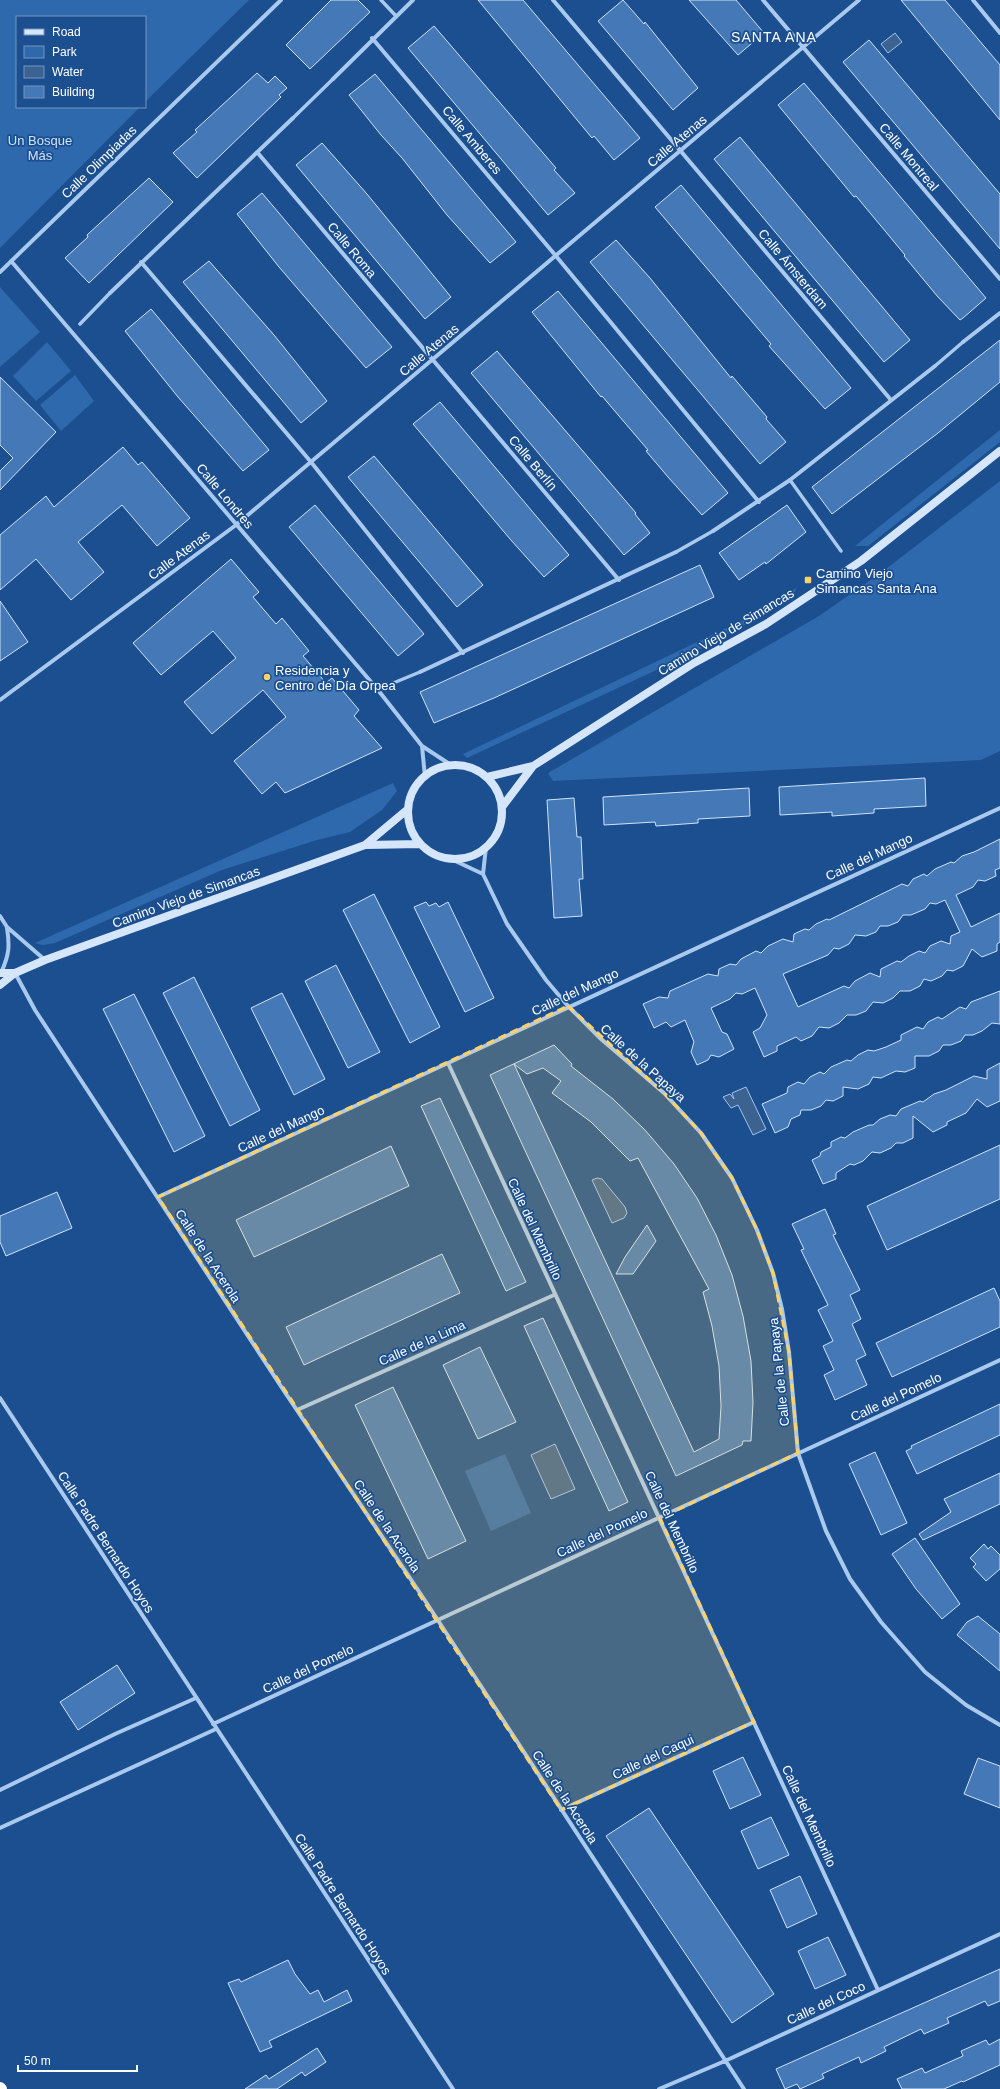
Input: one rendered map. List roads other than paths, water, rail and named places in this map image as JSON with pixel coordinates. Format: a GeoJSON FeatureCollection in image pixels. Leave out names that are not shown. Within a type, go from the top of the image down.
{"type":"FeatureCollection","features":[{"type":"Feature","properties":{"kind":"main road","name":"Camino Viejo de Simancas"},"geometry":{"type":"LineString","coordinates":[[487,777],[533,766],[694,663],[766,624],[850,569],[1000,451]]}},
{"type":"Feature","properties":{"kind":"main road"},"geometry":{"type":"LineString","coordinates":[[451,765],[464,766],[478,771],[487,777],[493,784],[502,807],[502,819],[499,829],[486,848],[466,858],[451,859],[436,855],[420,844],[414,833],[408,809],[414,789],[425,776],[437,769],[451,765]]}},
{"type":"Feature","properties":{"kind":"main road","name":"Camino Viejo de Simancas"},"geometry":{"type":"LineString","coordinates":[[502,807],[533,766]]}},
{"type":"Feature","properties":{"kind":"main road","name":"Camino Viejo de Simancas"},"geometry":{"type":"LineString","coordinates":[[366,845],[408,809]]}},
{"type":"Feature","properties":{"kind":"main road","name":"Camino Viejo de Simancas"},"geometry":{"type":"LineString","coordinates":[[0,985],[15,973],[45,960],[366,845],[420,844]]}},
{"type":"Feature","properties":{"kind":"main road","name":"Camino Viejo de Simancas"},"geometry":{"type":"LineString","coordinates":[[0,973],[15,973]]}},
{"type":"Feature","properties":{"kind":"street","name":"Calle Olimpiadas"},"geometry":{"type":"LineString","coordinates":[[0,272],[281,0]]}},
{"type":"Feature","properties":{"kind":"street"},"geometry":{"type":"LineString","coordinates":[[381,0],[396,16]]}},
{"type":"Feature","properties":{"kind":"street"},"geometry":{"type":"LineString","coordinates":[[80,324],[141,262],[293,118],[372,38],[413,0]]}},
{"type":"Feature","properties":{"kind":"street"},"geometry":{"type":"LineString","coordinates":[[553,0],[680,151]]}},
{"type":"Feature","properties":{"kind":"street","name":"Calle Montreal"},"geometry":{"type":"LineString","coordinates":[[763,0],[1000,279]]}},
{"type":"Feature","properties":{"kind":"street","name":"Calle Atenas"},"geometry":{"type":"LineString","coordinates":[[0,700],[236,525],[859,0]]}},
{"type":"Feature","properties":{"kind":"street"},"geometry":{"type":"LineString","coordinates":[[973,0],[1000,33]]}},
{"type":"Feature","properties":{"kind":"street","name":"Calle Amberes"},"geometry":{"type":"LineString","coordinates":[[372,38],[556,256]]}},
{"type":"Feature","properties":{"kind":"street","name":"Calle Ámsterdam"},"geometry":{"type":"LineString","coordinates":[[680,151],[891,400]]}},
{"type":"Feature","properties":{"kind":"street","name":"Calle Roma"},"geometry":{"type":"LineString","coordinates":[[257,152],[432,360]]}},
{"type":"Feature","properties":{"kind":"street"},"geometry":{"type":"LineString","coordinates":[[556,256],[759,502]]}},
{"type":"Feature","properties":{"kind":"street","name":"Calle Londres"},"geometry":{"type":"LineString","coordinates":[[11,261],[378,690],[422,746],[451,765]]}},
{"type":"Feature","properties":{"kind":"street"},"geometry":{"type":"LineString","coordinates":[[141,262],[311,462],[463,653]]}},
{"type":"Feature","properties":{"kind":"street"},"geometry":{"type":"LineString","coordinates":[[386,686],[463,653],[690,546],[759,502],[790,480],[934,366],[954,348],[1000,313]]}},
{"type":"Feature","properties":{"kind":"street","name":"Calle Berlín"},"geometry":{"type":"LineString","coordinates":[[432,360],[619,580]]}},
{"type":"Feature","properties":{"kind":"street"},"geometry":{"type":"LineString","coordinates":[[790,480],[841,551]]}},
{"type":"Feature","properties":{"kind":"street"},"geometry":{"type":"LineString","coordinates":[[422,746],[425,776]]}},
{"type":"Feature","properties":{"kind":"street","name":"Calle del Mango"},"geometry":{"type":"LineString","coordinates":[[158,1197],[568,1006],[1000,808]]}},
{"type":"Feature","properties":{"kind":"street"},"geometry":{"type":"LineString","coordinates":[[451,859],[483,874],[486,848]]}},
{"type":"Feature","properties":{"kind":"street","name":"Calle de la Papaya"},"geometry":{"type":"LineString","coordinates":[[483,874],[507,924],[546,980],[568,1006],[601,1039],[664,1093],[701,1133],[732,1178],[757,1230],[773,1274],[782,1309],[789,1352],[798,1453],[826,1530],[850,1578],[881,1622],[925,1672],[966,1706],[1000,1725]]}},
{"type":"Feature","properties":{"kind":"street"},"geometry":{"type":"LineString","coordinates":[[0,916],[7,927],[45,960]]}},
{"type":"Feature","properties":{"kind":"street"},"geometry":{"type":"LineString","coordinates":[[0,973],[8,957],[9,942],[7,927]]}},
{"type":"Feature","properties":{"kind":"street","name":"Calle de la Acerola"},"geometry":{"type":"LineString","coordinates":[[15,973],[35,1010],[297,1410],[438,1620],[744,2089]]}},
{"type":"Feature","properties":{"kind":"street","name":"Calle del Membrillo"},"geometry":{"type":"LineString","coordinates":[[448,1063],[554,1295],[660,1518],[878,1990]]}},
{"type":"Feature","properties":{"kind":"street","name":"Calle de la Lima"},"geometry":{"type":"LineString","coordinates":[[297,1410],[554,1295]]}},
{"type":"Feature","properties":{"kind":"street","name":"Calle del Pomelo"},"geometry":{"type":"LineString","coordinates":[[213,1724],[1000,1360]]}},
{"type":"Feature","properties":{"kind":"street","name":"Calle Padre Bernardo Hoyos"},"geometry":{"type":"LineString","coordinates":[[0,1398],[453,2089]]}},
{"type":"Feature","properties":{"kind":"street"},"geometry":{"type":"LineString","coordinates":[[0,1790],[115,1734],[196,1698]]}},
{"type":"Feature","properties":{"kind":"street","name":"Calle del Caqui"},"geometry":{"type":"LineString","coordinates":[[561,1810],[754,1722]]}},
{"type":"Feature","properties":{"kind":"street"},"geometry":{"type":"LineString","coordinates":[[0,1828],[216,1729]]}},
{"type":"Feature","properties":{"kind":"street","name":"Calle del Coco"},"geometry":{"type":"LineString","coordinates":[[659,2089],[725,2061],[1000,1934]]}},
{"type":"Feature","properties":{"kind":"water"},"geometry":{"type":"Polygon","coordinates":[[[895,33],[902,42],[888,53],[881,44],[895,33]]]}},
{"type":"Feature","properties":{"kind":"water"},"geometry":{"type":"Polygon","coordinates":[[[746,1087],[766,1129],[753,1135],[738,1105],[731,1108],[723,1097],[730,1094],[734,1099],[732,1093],[746,1087]]]}},
{"type":"Feature","properties":{"kind":"water"},"geometry":{"type":"Polygon","coordinates":[[[597,1178],[602,1179],[625,1207],[627,1213],[624,1218],[612,1223],[592,1180],[597,1178]]]}},
{"type":"Feature","properties":{"kind":"water"},"geometry":{"type":"Polygon","coordinates":[[[555,1444],[575,1489],[551,1499],[531,1455],[555,1444]]]}},
{"type":"Feature","properties":{"kind":"place","name":"Camino Viejo Simancas Santa Ana"},"geometry":{"type":"Point","coordinates":[808,580]}},
{"type":"Feature","properties":{"kind":"place","name":"Residencia y Centro de Día Orpea"},"geometry":{"type":"Point","coordinates":[267,677]}},
{"type":"Feature","properties":{"kind":"district","name":"SANTA ANA"},"geometry":{"type":"Point","coordinates":[774,37]}},
{"type":"Feature","properties":{"kind":"park label","name":"Un Bosque Más"},"geometry":{"type":"Point","coordinates":[40,148]}}]}
